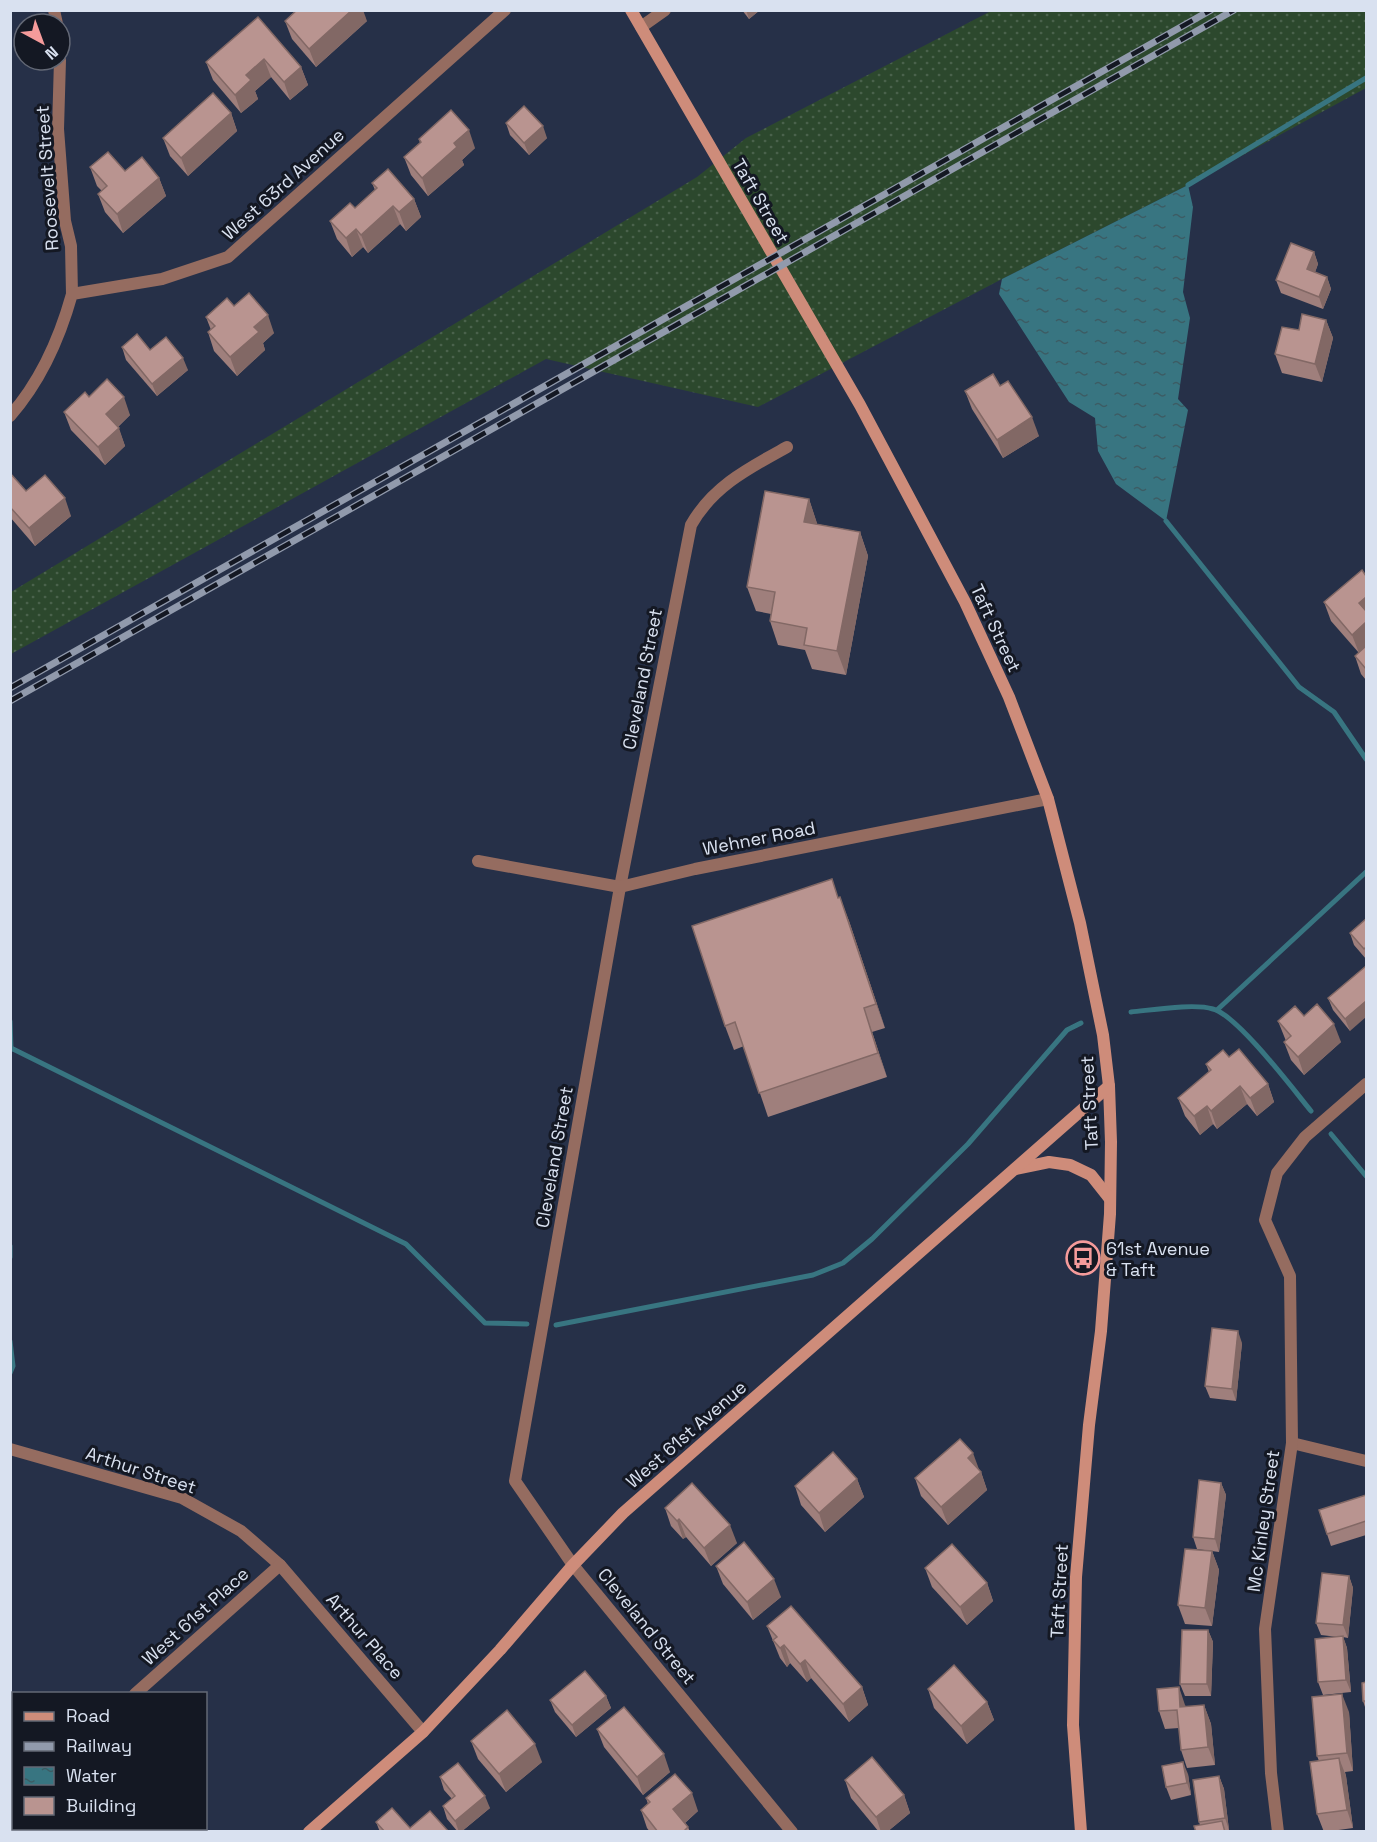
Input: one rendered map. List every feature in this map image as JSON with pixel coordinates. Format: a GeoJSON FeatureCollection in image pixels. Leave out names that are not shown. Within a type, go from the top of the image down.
{"type":"FeatureCollection","features":[{"type":"Feature","properties":{"kind":"main road","name":"Taft Street"},"geometry":{"type":"LineString","coordinates":[[631,10],[860,405],[959,592],[1009,697],[1048,799],[1080,923],[1103,1035],[1109,1086],[1110,1199],[1101,1331],[1089,1425],[1076,1577],[1073,1725],[1081,1832]]}},
{"type":"Feature","properties":{"kind":"main road","name":"West 61st Avenue"},"geometry":{"type":"LineString","coordinates":[[309,1832],[423,1732],[500,1650],[573,1565],[623,1513],[1109,1086]]}},
{"type":"Feature","properties":{"kind":"main road"},"geometry":{"type":"LineString","coordinates":[[1013,1169],[1049,1162],[1070,1165],[1091,1175],[1110,1199]]}},
{"type":"Feature","properties":{"kind":"street","name":"West 63rd Avenue"},"geometry":{"type":"LineString","coordinates":[[72,294],[162,279],[228,257],[505,10]]}},
{"type":"Feature","properties":{"kind":"street"},"geometry":{"type":"LineString","coordinates":[[641,27],[664,10]]}},
{"type":"Feature","properties":{"kind":"street","name":"Roosevelt Street"},"geometry":{"type":"LineString","coordinates":[[60,72],[58,129],[65,221],[71,246],[72,294]]}},
{"type":"Feature","properties":{"kind":"street"},"geometry":{"type":"LineString","coordinates":[[10,416],[24,401],[62,329],[72,294]]}},
{"type":"Feature","properties":{"kind":"street","name":"Cleveland Street"},"geometry":{"type":"LineString","coordinates":[[787,447],[728,483],[702,506],[691,525],[620,887],[515,1480],[573,1565],[792,1832]]}},
{"type":"Feature","properties":{"kind":"street","name":"Wehner Road"},"geometry":{"type":"LineString","coordinates":[[478,861],[620,887],[695,869],[1048,799]]}},
{"type":"Feature","properties":{"kind":"street","name":"Mc Kinley Street"},"geometry":{"type":"LineString","coordinates":[[1278,1832],[1271,1773],[1265,1629],[1292,1443],[1290,1276],[1265,1220],[1277,1173],[1305,1137],[1366,1084]]}},
{"type":"Feature","properties":{"kind":"street"},"geometry":{"type":"LineString","coordinates":[[1292,1443],[1366,1461]]}},
{"type":"Feature","properties":{"kind":"street","name":"Arthur Street"},"geometry":{"type":"LineString","coordinates":[[10,1449],[182,1498],[241,1531],[280,1564]]}},
{"type":"Feature","properties":{"kind":"street","name":"West 61st Place"},"geometry":{"type":"LineString","coordinates":[[137,1692],[280,1564]]}},
{"type":"Feature","properties":{"kind":"street","name":"Arthur Place"},"geometry":{"type":"LineString","coordinates":[[280,1564],[423,1732]]}},
{"type":"Feature","properties":{"kind":"shaded area"},"geometry":{"type":"Polygon","coordinates":[[[991,11],[1366,11],[1366,88],[1188,185],[1002,279],[758,407],[546,359],[11,654],[11,592],[697,177],[746,138],[991,11]]]}},
{"type":"Feature","properties":{"kind":"water"},"geometry":{"type":"Polygon","coordinates":[[[1188,185],[1193,207],[1183,292],[1190,318],[1178,399],[1188,410],[1166,521],[1116,484],[1098,451],[1095,418],[1069,402],[999,294],[1002,279],[1188,185]]]}},
{"type":"Feature","properties":{"kind":"building"},"geometry":{"type":"Polygon","coordinates":[[[297,10],[352,10],[309,49],[285,21],[297,10]]]}},
{"type":"Feature","properties":{"kind":"building"},"geometry":{"type":"Polygon","coordinates":[[[258,17],[301,67],[284,82],[264,59],[246,75],[251,80],[235,95],[206,62],[258,17]]]}},
{"type":"Feature","properties":{"kind":"building"},"geometry":{"type":"Polygon","coordinates":[[[213,93],[231,113],[181,158],[163,138],[213,93]]]}},
{"type":"Feature","properties":{"kind":"building"},"geometry":{"type":"Polygon","coordinates":[[[524,106],[543,126],[524,143],[506,123],[524,106]]]}},
{"type":"Feature","properties":{"kind":"building"},"geometry":{"type":"Polygon","coordinates":[[[451,110],[469,130],[454,143],[457,147],[422,178],[404,157],[421,142],[419,139],[451,110]]]}},
{"type":"Feature","properties":{"kind":"building"},"geometry":{"type":"Polygon","coordinates":[[[108,152],[125,171],[142,157],[159,178],[117,214],[98,194],[107,186],[90,167],[108,152]]]}},
{"type":"Feature","properties":{"kind":"building"},"geometry":{"type":"Polygon","coordinates":[[[388,169],[414,199],[399,212],[393,206],[361,235],[356,229],[346,238],[330,221],[350,203],[355,208],[377,188],[372,183],[388,169]]]}},
{"type":"Feature","properties":{"kind":"building"},"geometry":{"type":"Polygon","coordinates":[[[1291,243],[1314,252],[1307,269],[1327,277],[1319,297],[1276,280],[1291,243]]]}},
{"type":"Feature","properties":{"kind":"building"},"geometry":{"type":"Polygon","coordinates":[[[249,293],[268,315],[254,327],[259,332],[230,357],[208,332],[215,326],[206,317],[227,298],[234,306],[249,293]]]}},
{"type":"Feature","properties":{"kind":"building"},"geometry":{"type":"Polygon","coordinates":[[[1302,314],[1326,320],[1315,364],[1275,354],[1282,327],[1299,330],[1302,314]]]}},
{"type":"Feature","properties":{"kind":"building"},"geometry":{"type":"Polygon","coordinates":[[[137,334],[150,350],[166,337],[183,358],[152,384],[122,347],[137,334]]]}},
{"type":"Feature","properties":{"kind":"building"},"geometry":{"type":"Polygon","coordinates":[[[993,374],[1000,386],[1008,381],[1032,417],[997,440],[965,391],[993,374]]]}},
{"type":"Feature","properties":{"kind":"building"},"geometry":{"type":"Polygon","coordinates":[[[107,379],[124,397],[106,414],[119,428],[98,447],[64,412],[85,392],[89,397],[107,379]]]}},
{"type":"Feature","properties":{"kind":"building"},"geometry":{"type":"Polygon","coordinates":[[[10,473],[26,491],[45,475],[65,498],[29,528],[10,507],[10,473]]]}},
{"type":"Feature","properties":{"kind":"building"},"geometry":{"type":"Polygon","coordinates":[[[765,491],[809,499],[804,522],[860,532],[837,651],[804,645],[807,628],[770,621],[775,592],[747,587],[765,491]]]}},
{"type":"Feature","properties":{"kind":"building"},"geometry":{"type":"Polygon","coordinates":[[[1362,570],[1366,576],[1366,597],[1359,603],[1366,611],[1366,622],[1352,635],[1324,602],[1362,570]]]}},
{"type":"Feature","properties":{"kind":"building"},"geometry":{"type":"Polygon","coordinates":[[[1366,646],[1366,669],[1355,656],[1366,646]]]}},
{"type":"Feature","properties":{"kind":"building"},"geometry":{"type":"Polygon","coordinates":[[[832,879],[876,1004],[864,1008],[878,1053],[759,1093],[735,1022],[725,1026],[692,926],[832,879]]]}},
{"type":"Feature","properties":{"kind":"building"},"geometry":{"type":"Polygon","coordinates":[[[1366,919],[1366,947],[1364,949],[1350,933],[1366,919]]]}},
{"type":"Feature","properties":{"kind":"building"},"geometry":{"type":"Polygon","coordinates":[[[1366,966],[1366,1001],[1345,1019],[1328,998],[1366,966]]]}},
{"type":"Feature","properties":{"kind":"building"},"geometry":{"type":"Polygon","coordinates":[[[1317,1004],[1334,1024],[1298,1057],[1284,1042],[1291,1036],[1278,1021],[1295,1006],[1304,1016],[1317,1004]]]}},
{"type":"Feature","properties":{"kind":"building"},"geometry":{"type":"Polygon","coordinates":[[[1239,1049],[1268,1084],[1250,1098],[1240,1086],[1211,1111],[1207,1106],[1194,1116],[1178,1098],[1211,1070],[1206,1064],[1223,1050],[1229,1057],[1239,1049]]]}},
{"type":"Feature","properties":{"kind":"building"},"geometry":{"type":"Polygon","coordinates":[[[1212,1328],[1238,1331],[1232,1389],[1205,1386],[1212,1328]]]}},
{"type":"Feature","properties":{"kind":"building"},"geometry":{"type":"Polygon","coordinates":[[[960,1439],[973,1453],[968,1458],[981,1472],[941,1507],[915,1478],[960,1439]]]}},
{"type":"Feature","properties":{"kind":"building"},"geometry":{"type":"Polygon","coordinates":[[[833,1452],[857,1479],[819,1513],[795,1486],[833,1452]]]}},
{"type":"Feature","properties":{"kind":"building"},"geometry":{"type":"Polygon","coordinates":[[[1199,1480],[1221,1483],[1215,1539],[1193,1537],[1199,1480]]]}},
{"type":"Feature","properties":{"kind":"building"},"geometry":{"type":"Polygon","coordinates":[[[692,1483],[730,1525],[704,1548],[679,1519],[677,1521],[665,1508],[692,1483]]]}},
{"type":"Feature","properties":{"kind":"building"},"geometry":{"type":"Polygon","coordinates":[[[1366,1495],[1366,1521],[1327,1534],[1319,1510],[1366,1495]]]}},
{"type":"Feature","properties":{"kind":"building"},"geometry":{"type":"Polygon","coordinates":[[[744,1542],[774,1579],[747,1602],[716,1566],[744,1542]]]}},
{"type":"Feature","properties":{"kind":"building"},"geometry":{"type":"Polygon","coordinates":[[[952,1544],[987,1583],[960,1607],[925,1568],[952,1544]]]}},
{"type":"Feature","properties":{"kind":"building"},"geometry":{"type":"Polygon","coordinates":[[[1185,1549],[1212,1551],[1205,1608],[1178,1605],[1185,1549]]]}},
{"type":"Feature","properties":{"kind":"building"},"geometry":{"type":"Polygon","coordinates":[[[1322,1573],[1349,1576],[1343,1625],[1316,1623],[1322,1573]]]}},
{"type":"Feature","properties":{"kind":"building"},"geometry":{"type":"Polygon","coordinates":[[[791,1606],[862,1687],[843,1704],[805,1660],[800,1664],[784,1645],[780,1648],[773,1640],[777,1637],[767,1626],[791,1606]]]}},
{"type":"Feature","properties":{"kind":"building"},"geometry":{"type":"Polygon","coordinates":[[[1182,1630],[1208,1630],[1207,1684],[1180,1684],[1182,1630]]]}},
{"type":"Feature","properties":{"kind":"building"},"geometry":{"type":"Polygon","coordinates":[[[1343,1636],[1346,1680],[1318,1682],[1315,1639],[1343,1636]]]}},
{"type":"Feature","properties":{"kind":"building"},"geometry":{"type":"Polygon","coordinates":[[[954,1665],[987,1702],[961,1726],[928,1689],[954,1665]]]}},
{"type":"Feature","properties":{"kind":"building"},"geometry":{"type":"Polygon","coordinates":[[[585,1671],[606,1696],[572,1725],[550,1700],[585,1671]]]}},
{"type":"Feature","properties":{"kind":"building"},"geometry":{"type":"Polygon","coordinates":[[[1366,1682],[1366,1701],[1363,1701],[1362,1683],[1366,1682]]]}},
{"type":"Feature","properties":{"kind":"building"},"geometry":{"type":"Polygon","coordinates":[[[1179,1687],[1180,1707],[1204,1705],[1208,1747],[1181,1750],[1177,1710],[1159,1711],[1157,1689],[1179,1687]]]}},
{"type":"Feature","properties":{"kind":"building"},"geometry":{"type":"Polygon","coordinates":[[[1342,1694],[1347,1753],[1317,1756],[1312,1697],[1342,1694]]]}},
{"type":"Feature","properties":{"kind":"building"},"geometry":{"type":"Polygon","coordinates":[[[624,1707],[664,1754],[637,1777],[597,1729],[624,1707]]]}},
{"type":"Feature","properties":{"kind":"building"},"geometry":{"type":"Polygon","coordinates":[[[507,1710],[535,1744],[499,1774],[471,1741],[507,1710]]]}},
{"type":"Feature","properties":{"kind":"building"},"geometry":{"type":"Polygon","coordinates":[[[872,1757],[904,1795],[876,1817],[845,1780],[872,1757]]]}},
{"type":"Feature","properties":{"kind":"building"},"geometry":{"type":"Polygon","coordinates":[[[1339,1758],[1347,1810],[1317,1814],[1310,1762],[1339,1758]]]}},
{"type":"Feature","properties":{"kind":"building"},"geometry":{"type":"Polygon","coordinates":[[[1183,1762],[1187,1783],[1166,1787],[1162,1766],[1183,1762]]]}},
{"type":"Feature","properties":{"kind":"building"},"geometry":{"type":"Polygon","coordinates":[[[458,1763],[485,1796],[455,1821],[443,1806],[455,1796],[440,1777],[458,1763]]]}},
{"type":"Feature","properties":{"kind":"building"},"geometry":{"type":"Polygon","coordinates":[[[675,1774],[692,1793],[673,1809],[688,1827],[683,1832],[658,1832],[641,1810],[650,1802],[646,1798],[675,1774]]]}},
{"type":"Feature","properties":{"kind":"building"},"geometry":{"type":"Polygon","coordinates":[[[1219,1776],[1225,1818],[1199,1822],[1193,1780],[1219,1776]]]}},
{"type":"Feature","properties":{"kind":"building"},"geometry":{"type":"Polygon","coordinates":[[[392,1808],[410,1828],[430,1811],[448,1831],[385,1832],[376,1822],[392,1808]]]}},
{"type":"Feature","properties":{"kind":"building"},"geometry":{"type":"Polygon","coordinates":[[[1222,1821],[1225,1832],[1196,1832],[1194,1826],[1222,1821]]]}},
{"type":"Feature","properties":{"kind":"waterway"},"geometry":{"type":"LineString","coordinates":[[1188,185],[1366,78]]}},
{"type":"Feature","properties":{"kind":"waterway"},"geometry":{"type":"LineString","coordinates":[[1166,521],[1299,687],[1334,712],[1366,759]]}},
{"type":"Feature","properties":{"kind":"waterway"},"geometry":{"type":"LineString","coordinates":[[1217,1010],[1366,872]]}},
{"type":"Feature","properties":{"kind":"waterway"},"geometry":{"type":"LineString","coordinates":[[1131,1012],[1205,1007],[1223,1014],[1250,1038],[1311,1111]]}},
{"type":"Feature","properties":{"kind":"waterway"},"geometry":{"type":"LineString","coordinates":[[10,1021],[11,1049]]}},
{"type":"Feature","properties":{"kind":"waterway"},"geometry":{"type":"LineString","coordinates":[[556,1325],[813,1275],[843,1263],[872,1239],[968,1144],[1067,1030],[1081,1023]]}},
{"type":"Feature","properties":{"kind":"waterway"},"geometry":{"type":"LineString","coordinates":[[11,1048],[406,1244],[485,1323],[527,1324]]}},
{"type":"Feature","properties":{"kind":"waterway"},"geometry":{"type":"LineString","coordinates":[[1331,1134],[1366,1176]]}},
{"type":"Feature","properties":{"kind":"waterway"},"geometry":{"type":"LineString","coordinates":[[10,1246],[10,1257]]}},
{"type":"Feature","properties":{"kind":"waterway"},"geometry":{"type":"LineString","coordinates":[[10,1341],[13,1366],[10,1373]]}},
{"type":"Feature","properties":{"kind":"railway"},"geometry":{"type":"LineString","coordinates":[[10,688],[1211,10]]}},
{"type":"Feature","properties":{"kind":"railway"},"geometry":{"type":"LineString","coordinates":[[10,701],[1234,10]]}},
{"type":"Feature","properties":{"kind":"place","name":"61st Avenue & Taft"},"geometry":{"type":"Point","coordinates":[1083,1258]}}]}
